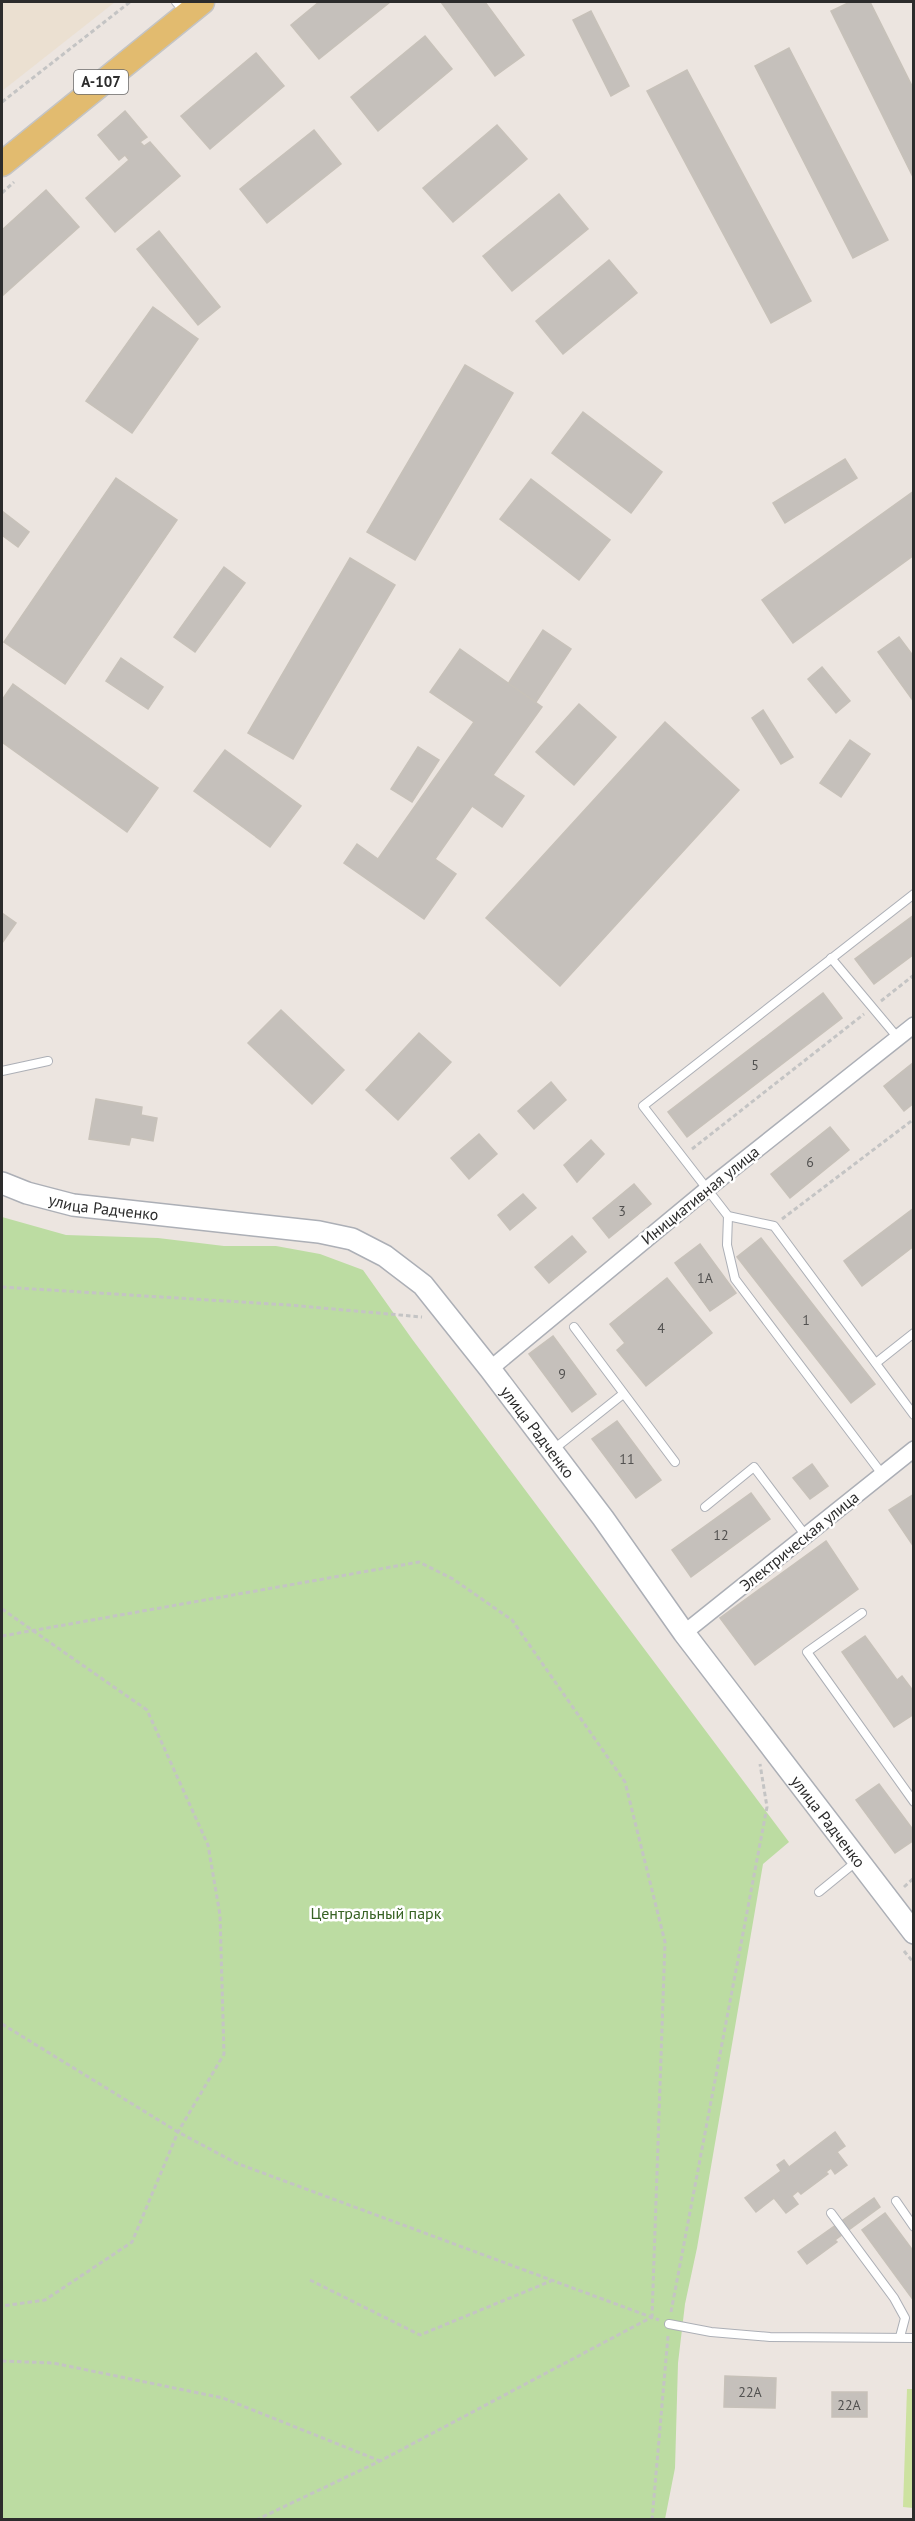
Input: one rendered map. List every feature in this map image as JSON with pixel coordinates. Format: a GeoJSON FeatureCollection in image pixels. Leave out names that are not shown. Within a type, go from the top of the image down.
{"type":"FeatureCollection","features":[{"type":"Feature","properties":{"kind":"main road","name":"А-107"},"geometry":{"type":"LineString","coordinates":[[2,164],[188,6]]}},
{"type":"Feature","properties":{"kind":"street","name":"Инициативная улица"},"geometry":{"type":"LineString","coordinates":[[490,1369],[706,1190],[914,1025]]}},
{"type":"Feature","properties":{"kind":"street","name":"улица Радченко"},"geometry":{"type":"LineString","coordinates":[[2,1183],[27,1193],[73,1205],[319,1232],[352,1239],[385,1256],[423,1285],[552,1450],[684,1633],[858,1860],[907,1940]]}},
{"type":"Feature","properties":{"kind":"street","name":"Электрическая улица"},"geometry":{"type":"LineString","coordinates":[[684,1633],[914,1449]]}},
{"type":"Feature","properties":{"kind":"lane"},"geometry":{"type":"LineString","coordinates":[[914,894],[643,1106],[728,1216],[774,1226],[914,1415]]}},
{"type":"Feature","properties":{"kind":"lane"},"geometry":{"type":"LineString","coordinates":[[831,958],[898,1038]]}},
{"type":"Feature","properties":{"kind":"lane"},"geometry":{"type":"LineString","coordinates":[[2,1071],[48,1061]]}},
{"type":"Feature","properties":{"kind":"lane"},"geometry":{"type":"LineString","coordinates":[[728,1216],[727,1245],[735,1279],[882,1474]]}},
{"type":"Feature","properties":{"kind":"lane"},"geometry":{"type":"LineString","coordinates":[[574,1327],[675,1462]]}},
{"type":"Feature","properties":{"kind":"lane"},"geometry":{"type":"LineString","coordinates":[[876,1363],[914,1334]]}},
{"type":"Feature","properties":{"kind":"lane"},"geometry":{"type":"LineString","coordinates":[[552,1450],[623,1394]]}},
{"type":"Feature","properties":{"kind":"lane"},"geometry":{"type":"LineString","coordinates":[[705,1507],[754,1467],[806,1536]]}},
{"type":"Feature","properties":{"kind":"lane"},"geometry":{"type":"LineString","coordinates":[[862,1613],[807,1652],[914,1802]]}},
{"type":"Feature","properties":{"kind":"lane"},"geometry":{"type":"LineString","coordinates":[[819,1893],[858,1860]]}},
{"type":"Feature","properties":{"kind":"lane"},"geometry":{"type":"LineString","coordinates":[[896,2201],[914,2227]]}},
{"type":"Feature","properties":{"kind":"lane"},"geometry":{"type":"LineString","coordinates":[[831,2213],[905,2318],[900,2337]]}},
{"type":"Feature","properties":{"kind":"lane"},"geometry":{"type":"LineString","coordinates":[[669,2324],[711,2332],[770,2337],[914,2338]]}},
{"type":"Feature","properties":{"kind":"path"},"geometry":{"type":"LineString","coordinates":[[2,102],[130,2]]}},
{"type":"Feature","properties":{"kind":"path"},"geometry":{"type":"LineString","coordinates":[[681,1158],[914,975]]}},
{"type":"Feature","properties":{"kind":"path"},"geometry":{"type":"LineString","coordinates":[[774,1226],[914,1119]]}},
{"type":"Feature","properties":{"kind":"path"},"geometry":{"type":"LineString","coordinates":[[2,1287],[410,1315],[421,1316],[428,1325]]}},
{"type":"Feature","properties":{"kind":"path"},"geometry":{"type":"LineString","coordinates":[[2,1636],[419,1562],[453,1579],[512,1620],[625,1782],[665,1942],[652,2317]]}},
{"type":"Feature","properties":{"kind":"path"},"geometry":{"type":"LineString","coordinates":[[2,1609],[147,1710],[208,1845],[220,1915],[224,2054],[178,2132],[132,2242],[45,2300],[2,2306]]}},
{"type":"Feature","properties":{"kind":"path"},"geometry":{"type":"LineString","coordinates":[[652,2520],[669,2324],[767,1807],[759,1763]]}},
{"type":"Feature","properties":{"kind":"path"},"geometry":{"type":"LineString","coordinates":[[900,1891],[914,1878]]}},
{"type":"Feature","properties":{"kind":"path"},"geometry":{"type":"LineString","coordinates":[[907,1940],[914,1964]]}},
{"type":"Feature","properties":{"kind":"path"},"geometry":{"type":"LineString","coordinates":[[2,2024],[178,2132],[236,2163],[652,2317]]}},
{"type":"Feature","properties":{"kind":"path"},"geometry":{"type":"LineString","coordinates":[[310,2280],[420,2335],[553,2281]]}},
{"type":"Feature","properties":{"kind":"path"},"geometry":{"type":"LineString","coordinates":[[257,2519],[380,2461],[652,2317]]}},
{"type":"Feature","properties":{"kind":"path"},"geometry":{"type":"LineString","coordinates":[[2,2361],[52,2363],[223,2398],[380,2461]]}},
{"type":"Feature","properties":{"kind":"shaded area"},"geometry":{"type":"Polygon","coordinates":[[[2,2],[115,2],[2,91],[2,2]]]}},
{"type":"Feature","properties":{"kind":"green space","name":"Центральный парк"},"geometry":{"type":"Polygon","coordinates":[[[2,1217],[66,1235],[158,1238],[224,1246],[276,1246],[320,1254],[363,1270],[412,1339],[789,1842],[763,1864],[697,2248],[685,2304],[678,2363],[675,2468],[665,2519],[2,2520],[2,1217]]]}},
{"type":"Feature","properties":{"kind":"green space"},"geometry":{"type":"Polygon","coordinates":[[[907,2389],[913,2389],[913,2508],[903,2507],[907,2389]]]}},
{"type":"Feature","properties":{"kind":"building"},"geometry":{"type":"Polygon","coordinates":[[[319,2],[390,2],[319,59],[291,25],[319,2]]]}},
{"type":"Feature","properties":{"kind":"building"},"geometry":{"type":"Polygon","coordinates":[[[441,2],[485,2],[524,55],[495,76],[441,2]]]}},
{"type":"Feature","properties":{"kind":"building"},"geometry":{"type":"Polygon","coordinates":[[[850,2],[870,2],[914,90],[914,179],[831,11],[850,2]]]}},
{"type":"Feature","properties":{"kind":"building"},"geometry":{"type":"Polygon","coordinates":[[[591,11],[629,86],[611,96],[573,20],[591,11]]]}},
{"type":"Feature","properties":{"kind":"building"},"geometry":{"type":"Polygon","coordinates":[[[425,36],[452,69],[378,131],[351,97],[425,36]]]}},
{"type":"Feature","properties":{"kind":"building"},"geometry":{"type":"Polygon","coordinates":[[[789,48],[888,240],[853,258],[755,66],[789,48]]]}},
{"type":"Feature","properties":{"kind":"building"},"geometry":{"type":"Polygon","coordinates":[[[256,53],[284,86],[210,149],[181,116],[256,53]]]}},
{"type":"Feature","properties":{"kind":"building"},"geometry":{"type":"Polygon","coordinates":[[[687,70],[811,301],[771,323],[647,91],[687,70]]]}},
{"type":"Feature","properties":{"kind":"building"},"geometry":{"type":"Polygon","coordinates":[[[125,111],[147,137],[140,142],[144,146],[150,142],[180,176],[115,232],[86,198],[129,160],[125,155],[119,160],[98,135],[125,111]]]}},
{"type":"Feature","properties":{"kind":"building"},"geometry":{"type":"Polygon","coordinates":[[[497,125],[527,159],[453,222],[423,188],[497,125]]]}},
{"type":"Feature","properties":{"kind":"building"},"geometry":{"type":"Polygon","coordinates":[[[314,130],[341,164],[267,223],[240,189],[314,130]]]}},
{"type":"Feature","properties":{"kind":"building"},"geometry":{"type":"Polygon","coordinates":[[[46,190],[79,227],[2,296],[2,230],[46,190]]]}},
{"type":"Feature","properties":{"kind":"building"},"geometry":{"type":"Polygon","coordinates":[[[559,194],[588,229],[512,291],[483,256],[559,194]]]}},
{"type":"Feature","properties":{"kind":"building"},"geometry":{"type":"Polygon","coordinates":[[[159,231],[220,307],[198,325],[137,249],[159,231]]]}},
{"type":"Feature","properties":{"kind":"building"},"geometry":{"type":"Polygon","coordinates":[[[609,260],[637,293],[563,354],[536,321],[609,260]]]}},
{"type":"Feature","properties":{"kind":"building"},"geometry":{"type":"Polygon","coordinates":[[[153,307],[198,339],[132,433],[86,401],[153,307]]]}},
{"type":"Feature","properties":{"kind":"building"},"geometry":{"type":"Polygon","coordinates":[[[465,365],[513,393],[415,560],[367,532],[465,365]]]}},
{"type":"Feature","properties":{"kind":"building"},"geometry":{"type":"Polygon","coordinates":[[[583,412],[662,472],[631,513],[552,453],[583,412]]]}},
{"type":"Feature","properties":{"kind":"building"},"geometry":{"type":"Polygon","coordinates":[[[845,459],[857,478],[785,523],[773,503],[845,459]]]}},
{"type":"Feature","properties":{"kind":"building"},"geometry":{"type":"Polygon","coordinates":[[[116,478],[177,520],[65,684],[4,642],[116,478]]]}},
{"type":"Feature","properties":{"kind":"building"},"geometry":{"type":"Polygon","coordinates":[[[531,479],[610,540],[579,580],[500,519],[531,479]]]}},
{"type":"Feature","properties":{"kind":"building"},"geometry":{"type":"Polygon","coordinates":[[[914,491],[914,555],[793,643],[762,600],[914,491]]]}},
{"type":"Feature","properties":{"kind":"building"},"geometry":{"type":"Polygon","coordinates":[[[2,511],[29,532],[18,547],[2,535],[2,511]]]}},
{"type":"Feature","properties":{"kind":"building"},"geometry":{"type":"Polygon","coordinates":[[[350,558],[395,585],[293,759],[248,733],[350,558]]]}},
{"type":"Feature","properties":{"kind":"building"},"geometry":{"type":"Polygon","coordinates":[[[224,567],[245,583],[195,652],[174,637],[224,567]]]}},
{"type":"Feature","properties":{"kind":"building"},"geometry":{"type":"Polygon","coordinates":[[[543,630],[571,649],[536,702],[508,684],[543,630]]]}},
{"type":"Feature","properties":{"kind":"building"},"geometry":{"type":"Polygon","coordinates":[[[899,637],[914,657],[914,702],[878,652],[899,637]]]}},
{"type":"Feature","properties":{"kind":"building"},"geometry":{"type":"Polygon","coordinates":[[[460,649],[542,707],[493,775],[524,796],[502,827],[472,806],[435,859],[456,874],[424,919],[344,863],[357,844],[378,859],[474,722],[430,692],[460,649]]]}},
{"type":"Feature","properties":{"kind":"building"},"geometry":{"type":"Polygon","coordinates":[[[121,658],[163,687],[148,709],[106,681],[121,658]]]}},
{"type":"Feature","properties":{"kind":"building"},"geometry":{"type":"Polygon","coordinates":[[[822,667],[850,701],[836,713],[808,679],[822,667]]]}},
{"type":"Feature","properties":{"kind":"building"},"geometry":{"type":"Polygon","coordinates":[[[13,684],[158,788],[127,832],[2,742],[2,700],[13,684]]]}},
{"type":"Feature","properties":{"kind":"building"},"geometry":{"type":"Polygon","coordinates":[[[579,704],[616,737],[574,785],[536,752],[579,704]]]}},
{"type":"Feature","properties":{"kind":"building"},"geometry":{"type":"Polygon","coordinates":[[[763,710],[793,757],[781,764],[752,718],[763,710]]]}},
{"type":"Feature","properties":{"kind":"building"},"geometry":{"type":"Polygon","coordinates":[[[665,722],[739,790],[560,986],[486,918],[665,722]]]}},
{"type":"Feature","properties":{"kind":"building"},"geometry":{"type":"Polygon","coordinates":[[[850,740],[870,754],[841,797],[820,783],[850,740]]]}},
{"type":"Feature","properties":{"kind":"building"},"geometry":{"type":"Polygon","coordinates":[[[418,747],[439,760],[412,802],[391,789],[418,747]]]}},
{"type":"Feature","properties":{"kind":"building"},"geometry":{"type":"Polygon","coordinates":[[[225,750],[301,806],[270,847],[194,791],[225,750]]]}},
{"type":"Feature","properties":{"kind":"building"},"geometry":{"type":"Polygon","coordinates":[[[2,913],[16,923],[2,943],[2,913]]]}},
{"type":"Feature","properties":{"kind":"building"},"geometry":{"type":"Polygon","coordinates":[[[914,915],[914,954],[874,984],[855,959],[914,915]]]}},
{"type":"Feature","properties":{"kind":"building"},"geometry":{"type":"Polygon","coordinates":[[[823,993],[842,1018],[687,1137],[668,1112],[823,993]]]}},
{"type":"Feature","properties":{"kind":"building"},"geometry":{"type":"Polygon","coordinates":[[[281,1010],[344,1070],[312,1104],[248,1043],[281,1010]]]}},
{"type":"Feature","properties":{"kind":"building"},"geometry":{"type":"Polygon","coordinates":[[[419,1033],[451,1062],[398,1120],[366,1090],[419,1033]]]}},
{"type":"Feature","properties":{"kind":"building"},"geometry":{"type":"Polygon","coordinates":[[[914,1062],[914,1103],[904,1111],[884,1086],[914,1062]]]}},
{"type":"Feature","properties":{"kind":"building"},"geometry":{"type":"Polygon","coordinates":[[[551,1082],[566,1100],[534,1129],[518,1111],[551,1082]]]}},
{"type":"Feature","properties":{"kind":"building"},"geometry":{"type":"Polygon","coordinates":[[[96,1099],[142,1107],[141,1115],[157,1118],[153,1141],[131,1137],[129,1145],[89,1139],[96,1099]]]}},
{"type":"Feature","properties":{"kind":"building"},"geometry":{"type":"Polygon","coordinates":[[[830,1127],[849,1150],[790,1198],[771,1174],[830,1127]]]}},
{"type":"Feature","properties":{"kind":"building"},"geometry":{"type":"Polygon","coordinates":[[[479,1134],[497,1154],[469,1179],[451,1158],[479,1134]]]}},
{"type":"Feature","properties":{"kind":"building"},"geometry":{"type":"Polygon","coordinates":[[[591,1140],[604,1154],[577,1182],[564,1165],[591,1140]]]}},
{"type":"Feature","properties":{"kind":"building"},"geometry":{"type":"Polygon","coordinates":[[[634,1184],[651,1204],[609,1238],[593,1218],[634,1184]]]}},
{"type":"Feature","properties":{"kind":"building"},"geometry":{"type":"Polygon","coordinates":[[[523,1194],[536,1208],[510,1230],[498,1215],[523,1194]]]}},
{"type":"Feature","properties":{"kind":"building"},"geometry":{"type":"Polygon","coordinates":[[[914,1208],[914,1246],[862,1286],[844,1261],[914,1208]]]}},
{"type":"Feature","properties":{"kind":"building"},"geometry":{"type":"Polygon","coordinates":[[[572,1236],[586,1252],[549,1283],[535,1267],[572,1236]]]}},
{"type":"Feature","properties":{"kind":"building"},"geometry":{"type":"Polygon","coordinates":[[[761,1238],[875,1384],[851,1403],[737,1257],[761,1238]]]}},
{"type":"Feature","properties":{"kind":"building"},"geometry":{"type":"Polygon","coordinates":[[[700,1244],[736,1293],[710,1311],[675,1263],[700,1244]]]}},
{"type":"Feature","properties":{"kind":"building"},"geometry":{"type":"Polygon","coordinates":[[[667,1278],[712,1333],[646,1386],[617,1350],[625,1343],[610,1324],[667,1278]]]}},
{"type":"Feature","properties":{"kind":"building"},"geometry":{"type":"Polygon","coordinates":[[[553,1336],[596,1394],[572,1412],[529,1354],[553,1336]]]}},
{"type":"Feature","properties":{"kind":"building"},"geometry":{"type":"Polygon","coordinates":[[[617,1421],[661,1480],[636,1498],[592,1439],[617,1421]]]}},
{"type":"Feature","properties":{"kind":"building"},"geometry":{"type":"Polygon","coordinates":[[[812,1464],[828,1486],[810,1499],[793,1478],[812,1464]]]}},
{"type":"Feature","properties":{"kind":"building"},"geometry":{"type":"Polygon","coordinates":[[[751,1493],[770,1519],[691,1577],[672,1550],[751,1493]]]}},
{"type":"Feature","properties":{"kind":"building"},"geometry":{"type":"Polygon","coordinates":[[[914,1494],[914,1547],[889,1510],[914,1494]]]}},
{"type":"Feature","properties":{"kind":"building"},"geometry":{"type":"Polygon","coordinates":[[[826,1541],[858,1589],[755,1665],[720,1618],[826,1541]]]}},
{"type":"Feature","properties":{"kind":"building"},"geometry":{"type":"Polygon","coordinates":[[[865,1636],[897,1680],[902,1676],[914,1692],[914,1714],[894,1727],[842,1652],[865,1636]]]}},
{"type":"Feature","properties":{"kind":"building"},"geometry":{"type":"Polygon","coordinates":[[[879,1784],[914,1831],[914,1840],[895,1853],[856,1800],[879,1784]]]}},
{"type":"Feature","properties":{"kind":"building"},"geometry":{"type":"Polygon","coordinates":[[[835,2132],[845,2146],[837,2152],[847,2165],[835,2174],[831,2168],[826,2172],[828,2174],[801,2194],[798,2191],[792,2196],[798,2204],[786,2213],[774,2198],[756,2212],[745,2198],[781,2171],[777,2165],[784,2160],[789,2167],[835,2132]]]}},
{"type":"Feature","properties":{"kind":"building"},"geometry":{"type":"Polygon","coordinates":[[[874,2198],[880,2207],[807,2264],[798,2252],[874,2198]]]}},
{"type":"Feature","properties":{"kind":"building"},"geometry":{"type":"Polygon","coordinates":[[[885,2213],[914,2252],[914,2301],[862,2230],[885,2213]]]}},
{"type":"Feature","properties":{"kind":"building"},"geometry":{"type":"Polygon","coordinates":[[[725,2376],[776,2378],[775,2408],[724,2407],[725,2376]]]}},
{"type":"Feature","properties":{"kind":"building"},"geometry":{"type":"Polygon","coordinates":[[[832,2392],[867,2392],[867,2417],[832,2417],[832,2392]]]}}]}
